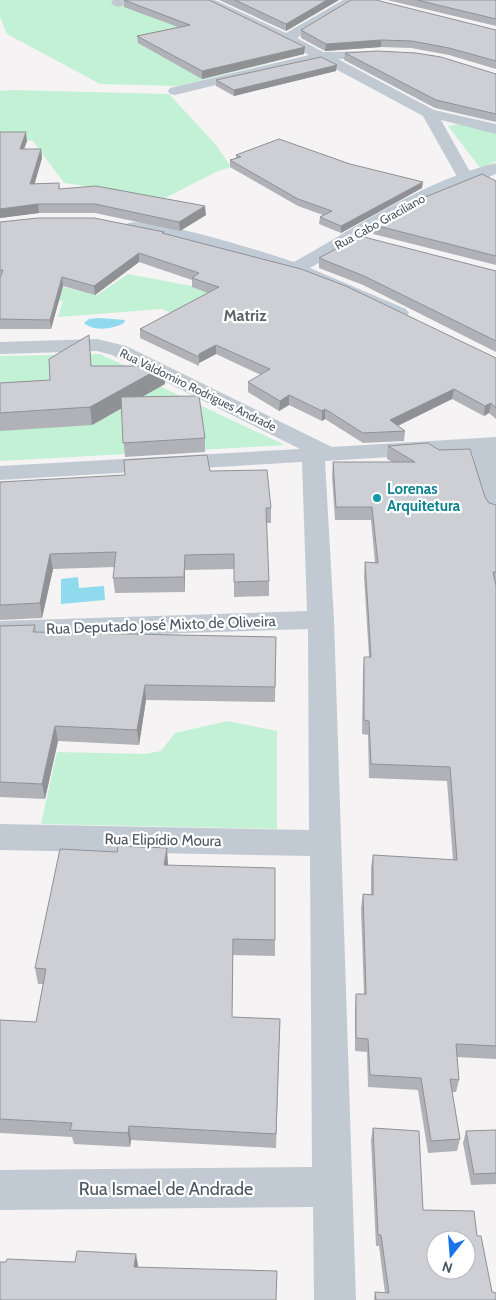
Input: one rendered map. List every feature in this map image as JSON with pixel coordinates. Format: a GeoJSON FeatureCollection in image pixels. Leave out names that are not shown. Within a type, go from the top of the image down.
{"type":"FeatureCollection","features":[{"type":"Feature","properties":{"kind":"street"},"geometry":{"type":"LineString","coordinates":[[204,0],[287,38],[429,113],[496,129]]}},
{"type":"Feature","properties":{"kind":"street"},"geometry":{"type":"LineString","coordinates":[[287,38],[352,0]]}},
{"type":"Feature","properties":{"kind":"street"},"geometry":{"type":"LineString","coordinates":[[175,90],[321,56],[399,54]]}},
{"type":"Feature","properties":{"kind":"street"},"geometry":{"type":"LineString","coordinates":[[429,113],[480,174],[496,184]]}},
{"type":"Feature","properties":{"kind":"street","name":"Rua Cabo Graciliano"},"geometry":{"type":"LineString","coordinates":[[297,268],[410,203],[480,174]]}},
{"type":"Feature","properties":{"kind":"street"},"geometry":{"type":"LineString","coordinates":[[113,223],[185,238],[297,268],[355,290],[417,322]]}},
{"type":"Feature","properties":{"kind":"street"},"geometry":{"type":"LineString","coordinates":[[354,236],[373,241]]}},
{"type":"Feature","properties":{"kind":"street","name":"Rua Valdomiro Rodrigues Andrade"},"geometry":{"type":"LineString","coordinates":[[0,348],[97,345],[119,350],[322,455]]}},
{"type":"Feature","properties":{"kind":"street"},"geometry":{"type":"LineString","coordinates":[[0,473],[489,445],[496,510]]}},
{"type":"Feature","properties":{"kind":"street"},"geometry":{"type":"LineString","coordinates":[[322,455],[321,620],[335,1300]]}},
{"type":"Feature","properties":{"kind":"street","name":"Rua Deputado José Mixto de Oliveira"},"geometry":{"type":"LineString","coordinates":[[0,630],[321,620]]}},
{"type":"Feature","properties":{"kind":"street","name":"Rua Elipídio Moura"},"geometry":{"type":"LineString","coordinates":[[0,837],[326,843]]}},
{"type":"Feature","properties":{"kind":"street","name":"Rua Ismael de Andrade"},"geometry":{"type":"LineString","coordinates":[[0,1190],[333,1187]]}},
{"type":"Feature","properties":{"kind":"green space"},"geometry":{"type":"Polygon","coordinates":[[[0,0],[129,0],[270,63],[178,86],[100,84],[7,34],[0,17],[0,0]]]}},
{"type":"Feature","properties":{"kind":"green space"},"geometry":{"type":"Polygon","coordinates":[[[0,91],[169,94],[216,145],[231,167],[218,171],[165,198],[64,183],[33,141],[0,137],[0,91]]]}},
{"type":"Feature","properties":{"kind":"green space"},"geometry":{"type":"Polygon","coordinates":[[[462,124],[496,133],[496,161],[481,169],[448,126],[462,124]]]}},
{"type":"Feature","properties":{"kind":"green space"},"geometry":{"type":"Polygon","coordinates":[[[128,274],[229,293],[196,324],[162,309],[58,317],[63,301],[37,299],[43,279],[67,288],[97,295],[128,274]]]}},
{"type":"Feature","properties":{"kind":"green space"},"geometry":{"type":"Polygon","coordinates":[[[100,354],[136,371],[157,385],[285,445],[0,461],[0,356],[100,354]]]}},
{"type":"Feature","properties":{"kind":"green space"},"geometry":{"type":"Polygon","coordinates":[[[227,721],[277,731],[277,829],[41,824],[57,752],[145,754],[161,751],[175,733],[227,721]]]}},
{"type":"Feature","properties":{"kind":"water"},"geometry":{"type":"Polygon","coordinates":[[[89,319],[125,320],[120,325],[104,329],[93,328],[84,323],[89,319]]]}},
{"type":"Feature","properties":{"kind":"water"},"geometry":{"type":"Polygon","coordinates":[[[78,577],[79,588],[104,586],[105,600],[61,604],[61,579],[78,577]]]}},
{"type":"Feature","properties":{"kind":"building"},"geometry":{"type":"Polygon","coordinates":[[[124,0],[209,0],[305,47],[202,71],[137,36],[190,25],[124,0]]]}},
{"type":"Feature","properties":{"kind":"building"},"geometry":{"type":"Polygon","coordinates":[[[235,0],[327,0],[286,24],[235,0]]]}},
{"type":"Feature","properties":{"kind":"building"},"geometry":{"type":"Polygon","coordinates":[[[351,0],[376,0],[496,30],[496,61],[449,48],[412,41],[381,40],[326,44],[301,30],[351,0]]]}},
{"type":"Feature","properties":{"kind":"building"},"geometry":{"type":"Polygon","coordinates":[[[417,0],[496,0],[496,19],[417,0]]]}},
{"type":"Feature","properties":{"kind":"building"},"geometry":{"type":"Polygon","coordinates":[[[377,51],[416,53],[441,57],[496,74],[496,114],[436,100],[345,53],[377,51]]]}},
{"type":"Feature","properties":{"kind":"building"},"geometry":{"type":"Polygon","coordinates":[[[321,57],[337,65],[234,90],[216,80],[321,57]]]}},
{"type":"Feature","properties":{"kind":"building"},"geometry":{"type":"Polygon","coordinates":[[[0,132],[26,132],[20,149],[41,149],[30,184],[59,183],[59,189],[96,186],[205,206],[179,222],[95,204],[38,204],[0,209],[0,132]]]}},
{"type":"Feature","properties":{"kind":"building"},"geometry":{"type":"Polygon","coordinates":[[[279,139],[350,164],[423,182],[341,226],[320,217],[332,211],[298,199],[230,160],[241,157],[236,155],[279,139]]]}},
{"type":"Feature","properties":{"kind":"building"},"geometry":{"type":"Polygon","coordinates":[[[482,174],[496,181],[496,256],[374,225],[418,200],[482,174]]]}},
{"type":"Feature","properties":{"kind":"building"},"geometry":{"type":"Polygon","coordinates":[[[38,218],[94,218],[164,232],[162,233],[301,269],[348,287],[496,358],[496,408],[491,403],[485,406],[454,389],[390,420],[405,431],[363,433],[325,409],[322,411],[289,395],[280,401],[248,382],[270,369],[216,345],[199,354],[199,357],[140,329],[219,287],[192,278],[199,273],[139,253],[94,286],[62,277],[50,320],[0,319],[0,278],[3,270],[0,270],[0,222],[38,218]]]}},
{"type":"Feature","properties":{"kind":"building"},"geometry":{"type":"Polygon","coordinates":[[[360,236],[496,271],[496,341],[364,276],[319,258],[360,236]]]}},
{"type":"Feature","properties":{"kind":"building"},"geometry":{"type":"Polygon","coordinates":[[[89,335],[91,366],[164,366],[90,407],[0,413],[0,383],[50,380],[49,359],[89,335]]]}},
{"type":"Feature","properties":{"kind":"building"},"geometry":{"type":"Polygon","coordinates":[[[199,396],[205,438],[123,443],[121,397],[199,396]]]}},
{"type":"Feature","properties":{"kind":"building"},"geometry":{"type":"Polygon","coordinates":[[[428,443],[439,450],[470,449],[485,497],[489,503],[496,505],[496,572],[493,572],[496,586],[496,1046],[456,1044],[459,1080],[450,1079],[460,1139],[431,1141],[421,1078],[370,1075],[368,1039],[356,1038],[356,994],[366,994],[363,894],[373,895],[373,855],[457,860],[450,767],[371,764],[369,721],[364,720],[364,657],[371,657],[365,562],[378,563],[372,507],[336,507],[333,462],[415,462],[388,446],[428,443]]]}},
{"type":"Feature","properties":{"kind":"building"},"geometry":{"type":"Polygon","coordinates":[[[207,455],[210,471],[267,470],[271,508],[266,508],[269,581],[234,582],[234,554],[185,555],[184,577],[113,578],[116,552],[50,554],[40,603],[0,605],[0,482],[125,475],[124,460],[207,455]]]}},
{"type":"Feature","properties":{"kind":"building"},"geometry":{"type":"Polygon","coordinates":[[[35,625],[33,632],[276,637],[275,687],[145,685],[137,730],[55,726],[42,784],[0,782],[0,626],[35,625]]]}},
{"type":"Feature","properties":{"kind":"building"},"geometry":{"type":"Polygon","coordinates":[[[118,846],[167,848],[164,865],[275,868],[275,940],[233,939],[232,1017],[280,1019],[276,1134],[129,1126],[128,1133],[70,1130],[72,1123],[0,1119],[0,1020],[36,1022],[46,969],[35,968],[60,849],[117,852],[118,846]]]}},
{"type":"Feature","properties":{"kind":"building"},"geometry":{"type":"Polygon","coordinates":[[[373,1128],[419,1131],[423,1210],[474,1211],[477,1236],[481,1236],[492,1292],[496,1293],[496,1300],[376,1300],[375,1292],[389,1293],[381,1235],[378,1235],[373,1128]]]}},
{"type":"Feature","properties":{"kind":"building"},"geometry":{"type":"Polygon","coordinates":[[[496,1130],[496,1173],[474,1174],[466,1131],[496,1130]]]}},
{"type":"Feature","properties":{"kind":"building"},"geometry":{"type":"Polygon","coordinates":[[[77,1251],[136,1254],[134,1267],[277,1271],[276,1300],[0,1300],[0,1262],[6,1262],[7,1259],[75,1262],[77,1251]]]}},
{"type":"Feature","properties":{"kind":"place","name":"Lorenas Arquitetura"},"geometry":{"type":"Point","coordinates":[377,498]}},
{"type":"Feature","properties":{"kind":"district","name":"Matriz"},"geometry":{"type":"Point","coordinates":[245,315]}}]}
